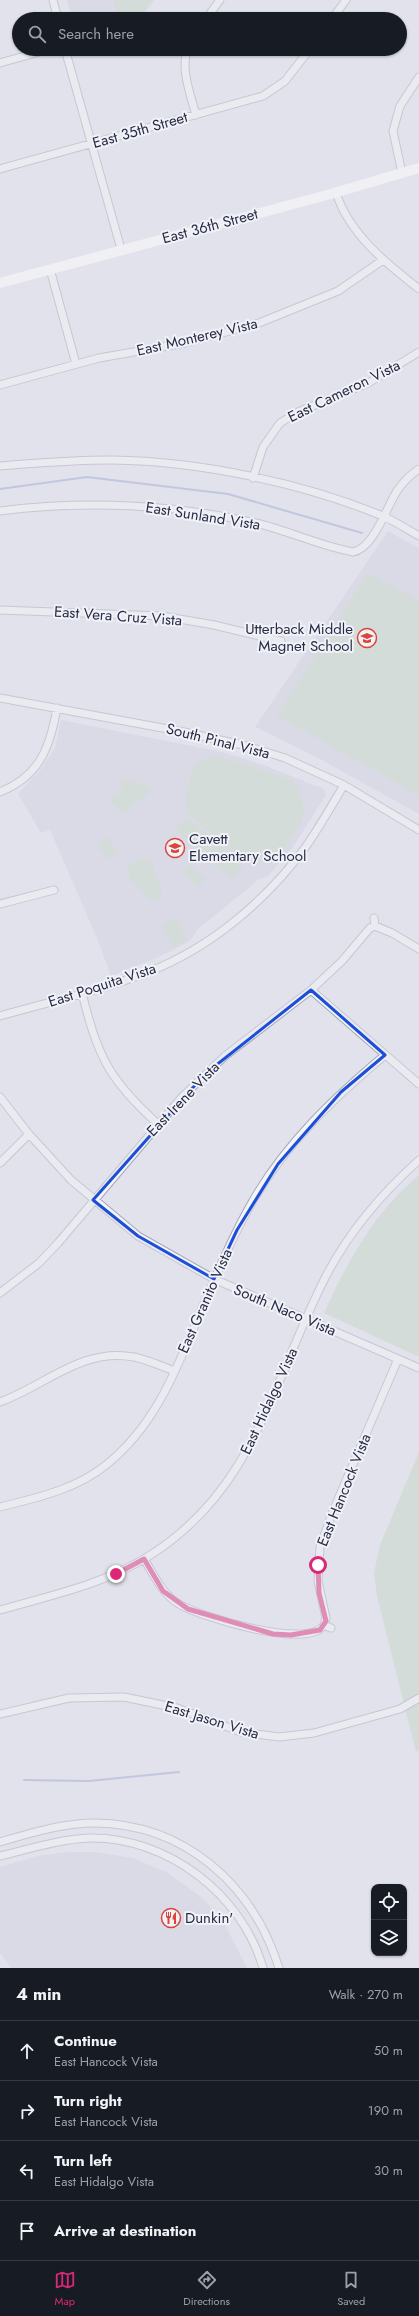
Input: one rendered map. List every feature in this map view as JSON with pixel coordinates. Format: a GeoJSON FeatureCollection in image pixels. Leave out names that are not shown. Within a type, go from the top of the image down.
{"type":"FeatureCollection","features":[{"type":"Feature","properties":{"kind":"main road","name":"East 36th Street"},"geometry":{"type":"LineString","coordinates":[[0,282],[336,192],[419,168]]}},
{"type":"Feature","properties":{"kind":"street"},"geometry":{"type":"LineString","coordinates":[[53,0],[56,12]]}},
{"type":"Feature","properties":{"kind":"street"},"geometry":{"type":"LineString","coordinates":[[211,12],[220,0]]}},
{"type":"Feature","properties":{"kind":"street"},"geometry":{"type":"LineString","coordinates":[[337,12],[346,0]]}},
{"type":"Feature","properties":{"kind":"street"},"geometry":{"type":"LineString","coordinates":[[0,63],[25,56]]}},
{"type":"Feature","properties":{"kind":"street"},"geometry":{"type":"LineString","coordinates":[[67,56],[121,249]]}},
{"type":"Feature","properties":{"kind":"street"},"geometry":{"type":"LineString","coordinates":[[184,56],[185,74],[196,115]]}},
{"type":"Feature","properties":{"kind":"street","name":"East 35th Street"},"geometry":{"type":"LineString","coordinates":[[0,169],[263,96],[279,86],[294,71],[305,56]]}},
{"type":"Feature","properties":{"kind":"street"},"geometry":{"type":"LineString","coordinates":[[402,173],[393,131],[400,106],[419,77]]}},
{"type":"Feature","properties":{"kind":"street"},"geometry":{"type":"LineString","coordinates":[[336,192],[340,206],[383,260],[419,288]]}},
{"type":"Feature","properties":{"kind":"street","name":"East Monterey Vista"},"geometry":{"type":"LineString","coordinates":[[0,385],[76,364],[192,341],[259,323],[333,294],[360,278],[383,260]]}},
{"type":"Feature","properties":{"kind":"street"},"geometry":{"type":"LineString","coordinates":[[50,269],[76,364]]}},
{"type":"Feature","properties":{"kind":"street","name":"East Cameron Vista"},"geometry":{"type":"LineString","coordinates":[[253,478],[263,446],[280,423],[298,412],[370,382],[419,352]]}},
{"type":"Feature","properties":{"kind":"street"},"geometry":{"type":"LineString","coordinates":[[0,466],[76,460],[126,461],[198,467],[253,478],[333,499],[385,517],[419,536]]}},
{"type":"Feature","properties":{"kind":"street","name":"East Sunland Vista"},"geometry":{"type":"LineString","coordinates":[[0,511],[85,505],[159,508],[259,524],[353,552],[360,551],[366,544],[385,517],[398,490],[405,480],[419,469]]}},
{"type":"Feature","properties":{"kind":"street","name":"East Vera Cruz Vista"},"geometry":{"type":"LineString","coordinates":[[0,610],[162,616],[214,625],[281,642]]}},
{"type":"Feature","properties":{"kind":"street","name":"South Pinal Vista"},"geometry":{"type":"LineString","coordinates":[[0,698],[184,732],[243,745],[285,758],[344,786],[419,830]]}},
{"type":"Feature","properties":{"kind":"street"},"geometry":{"type":"LineString","coordinates":[[0,792],[22,780],[34,768],[45,753],[50,741],[57,708]]}},
{"type":"Feature","properties":{"kind":"street","name":"East Poquita Vista"},"geometry":{"type":"LineString","coordinates":[[0,1016],[122,982],[190,952],[245,913],[307,845],[344,786]]}},
{"type":"Feature","properties":{"kind":"street"},"geometry":{"type":"LineString","coordinates":[[0,904],[54,890]]}},
{"type":"Feature","properties":{"kind":"street"},"geometry":{"type":"LineString","coordinates":[[374,918],[375,926],[392,933],[419,949]]}},
{"type":"Feature","properties":{"kind":"street","name":"East Irene Vista"},"geometry":{"type":"LineString","coordinates":[[0,1293],[39,1263],[182,1097],[225,1056],[310,990],[342,961],[370,928],[375,926]]}},
{"type":"Feature","properties":{"kind":"street"},"geometry":{"type":"LineString","coordinates":[[310,990],[419,1084]]}},
{"type":"Feature","properties":{"kind":"street"},"geometry":{"type":"LineString","coordinates":[[82,994],[91,1028],[104,1061],[124,1091],[158,1124]]}},
{"type":"Feature","properties":{"kind":"street","name":"East Granito Vista"},"geometry":{"type":"LineString","coordinates":[[0,1507],[71,1486],[106,1466],[131,1442],[156,1410],[175,1371],[214,1279],[237,1230],[255,1198],[278,1164],[304,1131],[341,1092],[385,1055]]}},
{"type":"Feature","properties":{"kind":"street","name":"South Naco Vista"},"geometry":{"type":"LineString","coordinates":[[0,1097],[29,1134],[71,1180],[93,1200],[138,1236],[214,1279],[419,1368]]}},
{"type":"Feature","properties":{"kind":"street"},"geometry":{"type":"LineString","coordinates":[[0,1163],[29,1134]]}},
{"type":"Feature","properties":{"kind":"street","name":"East Hidalgo Vista"},"geometry":{"type":"LineString","coordinates":[[0,1610],[84,1587],[106,1578],[144,1559],[190,1525],[231,1478],[257,1435],[325,1278],[360,1222],[396,1181],[419,1160]]}},
{"type":"Feature","properties":{"kind":"street"},"geometry":{"type":"LineString","coordinates":[[0,1402],[24,1392],[72,1365],[102,1356],[133,1357],[175,1371]]}},
{"type":"Feature","properties":{"kind":"street","name":"East Hancock Vista"},"geometry":{"type":"LineString","coordinates":[[144,1559],[163,1591],[188,1609],[273,1634],[291,1635],[308,1633],[328,1626],[318,1581],[320,1547],[324,1531],[398,1359]]}},
{"type":"Feature","properties":{"kind":"street","name":"East Jason Vista"},"geometry":{"type":"LineString","coordinates":[[0,1714],[69,1698],[124,1697],[177,1708],[241,1732],[279,1737],[314,1733],[400,1710],[419,1698]]}},
{"type":"Feature","properties":{"kind":"street"},"geometry":{"type":"LineString","coordinates":[[0,1842],[55,1828],[94,1823],[140,1828],[175,1841],[206,1861],[242,1895],[266,1930],[279,1968]]}},
{"type":"Feature","properties":{"kind":"street"},"geometry":{"type":"LineString","coordinates":[[0,1856],[63,1841],[89,1838],[116,1840],[154,1849],[174,1859],[194,1873],[236,1912],[256,1948],[263,1968]]}},
{"type":"Feature","properties":{"kind":"highlighted area"},"geometry":{"type":"Polygon","coordinates":[[[311,990],[385,1055],[341,1092],[278,1164],[237,1230],[214,1279],[138,1236],[93,1200],[205,1074],[311,990]]]}},
{"type":"Feature","properties":{"kind":"shaded area"},"geometry":{"type":"Polygon","coordinates":[[[67,0],[154,0],[145,12],[70,12],[67,0]]]}},
{"type":"Feature","properties":{"kind":"shaded area","name":"Utterback Middle Magnet School"},"geometry":{"type":"Polygon","coordinates":[[[388,531],[419,548],[419,814],[320,759],[255,727],[388,531]]]}},
{"type":"Feature","properties":{"kind":"shaded area","name":"Cavett Elementary School"},"geometry":{"type":"Polygon","coordinates":[[[61,720],[222,752],[261,764],[324,789],[326,795],[293,847],[268,876],[258,880],[197,930],[190,941],[157,958],[111,976],[97,938],[50,830],[41,833],[18,794],[41,769],[55,748],[61,720]]]}},
{"type":"Feature","properties":{"kind":"shaded area"},"geometry":{"type":"Polygon","coordinates":[[[67,1852],[94,1852],[133,1858],[168,1873],[205,1900],[226,1927],[247,1968],[11,1968],[0,1953],[0,1867],[38,1856],[67,1852]]]}},
{"type":"Feature","properties":{"kind":"green space"},"geometry":{"type":"Polygon","coordinates":[[[114,0],[153,0],[144,12],[117,12],[114,0]]]}},
{"type":"Feature","properties":{"kind":"green space","name":"Utterback Middle Magnet School"},"geometry":{"type":"Polygon","coordinates":[[[368,573],[419,601],[419,795],[277,716],[368,573]]]}},
{"type":"Feature","properties":{"kind":"green space"},"geometry":{"type":"Polygon","coordinates":[[[211,756],[221,757],[293,780],[296,784],[303,805],[302,820],[276,859],[244,863],[187,813],[185,803],[193,771],[198,763],[211,756]]]}},
{"type":"Feature","properties":{"kind":"green space"},"geometry":{"type":"Polygon","coordinates":[[[123,779],[151,787],[151,791],[122,814],[110,800],[114,795],[118,794],[122,788],[120,783],[123,779]]]}},
{"type":"Feature","properties":{"kind":"green space"},"geometry":{"type":"Polygon","coordinates":[[[187,817],[243,866],[231,879],[175,829],[187,817]]]}},
{"type":"Feature","properties":{"kind":"green space"},"geometry":{"type":"Polygon","coordinates":[[[107,837],[118,852],[109,860],[97,845],[107,837]]]}},
{"type":"Feature","properties":{"kind":"green space"},"geometry":{"type":"Polygon","coordinates":[[[143,858],[151,860],[162,891],[160,899],[152,901],[130,879],[127,866],[143,858]]]}},
{"type":"Feature","properties":{"kind":"green space"},"geometry":{"type":"Polygon","coordinates":[[[190,865],[205,879],[198,887],[183,873],[190,865]]]}},
{"type":"Feature","properties":{"kind":"green space"},"geometry":{"type":"Polygon","coordinates":[[[176,918],[187,940],[173,947],[162,926],[176,918]]]}},
{"type":"Feature","properties":{"kind":"green space"},"geometry":{"type":"Polygon","coordinates":[[[419,1175],[419,1357],[324,1313],[342,1275],[364,1238],[389,1205],[403,1189],[419,1175]]]}},
{"type":"Feature","properties":{"kind":"green space"},"geometry":{"type":"Polygon","coordinates":[[[419,1452],[419,1750],[416,1752],[377,1596],[374,1573],[380,1545],[419,1452]]]}},
{"type":"Feature","properties":{"kind":"waterway"},"geometry":{"type":"LineString","coordinates":[[0,489],[87,477],[228,494],[362,533]]}},
{"type":"Feature","properties":{"kind":"waterway"},"geometry":{"type":"LineString","coordinates":[[24,1780],[89,1781],[179,1772]]}},
{"type":"Feature","properties":{"kind":"place","name":"Utterback Middle Magnet School"},"geometry":{"type":"Point","coordinates":[367,638]}},
{"type":"Feature","properties":{"kind":"place","name":"Cavett Elementary School"},"geometry":{"type":"Point","coordinates":[175,848]}},
{"type":"Feature","properties":{"kind":"place","name":"Dunkin'"},"geometry":{"type":"Point","coordinates":[171,1918]}},
{"type":"Feature","properties":{"kind":"route"},"geometry":{"type":"LineString","coordinates":[[116,1574],[144,1559],[163,1591],[170,1598],[188,1609],[257,1630],[273,1634],[291,1635],[320,1630],[326,1621],[319,1593],[318,1565]]}}]}
